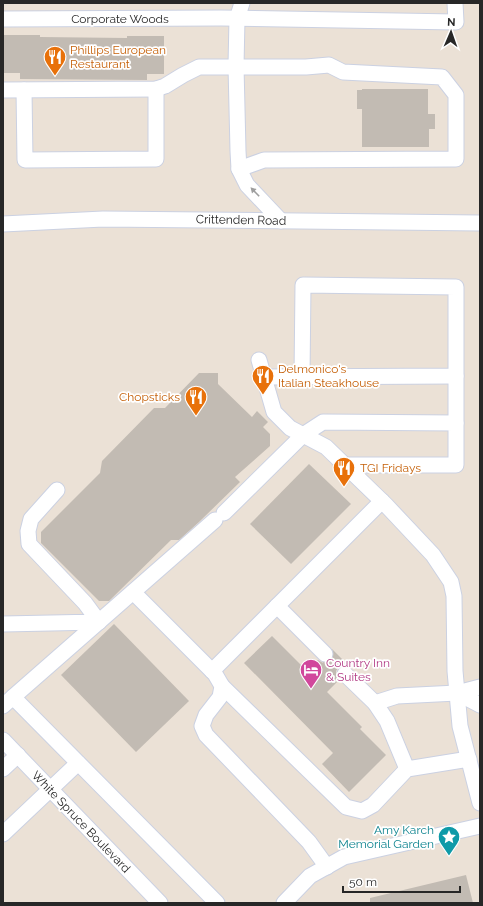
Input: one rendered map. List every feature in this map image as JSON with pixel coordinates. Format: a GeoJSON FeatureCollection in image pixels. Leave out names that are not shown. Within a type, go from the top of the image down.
{"type":"FeatureCollection","features":[{"type":"Feature","properties":{"kind":"street"},"geometry":{"type":"LineString","coordinates":[[242,3],[237,19],[236,66],[239,169],[247,185],[281,221]]}},
{"type":"Feature","properties":{"kind":"street","name":"Corporate Woods"},"geometry":{"type":"LineString","coordinates":[[3,19],[237,19],[456,22],[455,3]]}},
{"type":"Feature","properties":{"kind":"street"},"geometry":{"type":"LineString","coordinates":[[3,90],[156,89],[165,86],[183,74],[199,67],[306,67],[328,65],[343,72],[442,77],[456,95],[456,160],[264,160],[239,169]]}},
{"type":"Feature","properties":{"kind":"street"},"geometry":{"type":"LineString","coordinates":[[24,90],[25,160],[156,159],[156,89]]}},
{"type":"Feature","properties":{"kind":"street","name":"Crittenden Road"},"geometry":{"type":"LineString","coordinates":[[3,224],[103,219],[480,223]]}},
{"type":"Feature","properties":{"kind":"street"},"geometry":{"type":"LineString","coordinates":[[302,376],[303,285],[456,287],[456,465],[344,465]]}},
{"type":"Feature","properties":{"kind":"street"},"geometry":{"type":"LineString","coordinates":[[259,360],[274,412],[290,428],[326,447],[382,501],[433,555],[451,582],[454,596],[455,670],[460,726],[480,803]]}},
{"type":"Feature","properties":{"kind":"street"},"geometry":{"type":"LineString","coordinates":[[264,377],[456,376]]}},
{"type":"Feature","properties":{"kind":"street"},"geometry":{"type":"LineString","coordinates":[[217,903],[78,763],[8,702],[220,516],[303,435],[323,422],[456,423]]}},
{"type":"Feature","properties":{"kind":"street"},"geometry":{"type":"LineString","coordinates":[[57,490],[31,519],[28,531],[30,544],[85,603],[99,622]]}},
{"type":"Feature","properties":{"kind":"street"},"geometry":{"type":"LineString","coordinates":[[212,671],[382,501]]}},
{"type":"Feature","properties":{"kind":"street"},"geometry":{"type":"LineString","coordinates":[[133,592],[212,671],[222,686],[346,807],[362,811],[373,805],[407,769],[469,759]]}},
{"type":"Feature","properties":{"kind":"street"},"geometry":{"type":"LineString","coordinates":[[276,606],[325,654]]}},
{"type":"Feature","properties":{"kind":"street"},"geometry":{"type":"LineString","coordinates":[[3,624],[99,622]]}},
{"type":"Feature","properties":{"kind":"street"},"geometry":{"type":"LineString","coordinates":[[345,674],[375,703],[387,721],[407,769]]}},
{"type":"Feature","properties":{"kind":"street"},"geometry":{"type":"LineString","coordinates":[[222,686],[220,697],[206,715],[202,726],[206,735],[309,842],[327,867]]}},
{"type":"Feature","properties":{"kind":"street"},"geometry":{"type":"LineString","coordinates":[[375,703],[397,696],[457,693],[480,687]]}},
{"type":"Feature","properties":{"kind":"street"},"geometry":{"type":"LineString","coordinates":[[457,693],[480,705]]}},
{"type":"Feature","properties":{"kind":"street","name":"White Spruce Boulevard"},"geometry":{"type":"LineString","coordinates":[[3,740],[160,903]]}},
{"type":"Feature","properties":{"kind":"street"},"geometry":{"type":"LineString","coordinates":[[3,769],[18,755]]}},
{"type":"Feature","properties":{"kind":"street"},"geometry":{"type":"LineString","coordinates":[[3,834],[78,763]]}},
{"type":"Feature","properties":{"kind":"street"},"geometry":{"type":"LineString","coordinates":[[284,903],[310,876],[344,857],[480,826]]}},
{"type":"Feature","properties":{"kind":"building"},"geometry":{"type":"Polygon","coordinates":[[[3,35],[127,38],[127,36],[164,36],[164,74],[147,74],[147,80],[20,79],[20,73],[3,73],[3,35]]]}},
{"type":"Feature","properties":{"kind":"building"},"geometry":{"type":"Polygon","coordinates":[[[428,89],[428,114],[435,114],[435,129],[429,129],[429,147],[362,147],[362,109],[357,109],[357,90],[428,89]]]}},
{"type":"Feature","properties":{"kind":"building"},"geometry":{"type":"Polygon","coordinates":[[[199,373],[218,373],[218,384],[252,417],[257,411],[268,422],[263,427],[270,434],[270,446],[235,477],[240,482],[199,522],[179,540],[171,540],[109,601],[99,601],[41,543],[41,532],[100,473],[102,461],[154,408],[165,408],[199,373]]]}},
{"type":"Feature","properties":{"kind":"building"},"geometry":{"type":"Polygon","coordinates":[[[309,464],[351,504],[291,564],[250,524],[309,464]]]}},
{"type":"Feature","properties":{"kind":"building"},"geometry":{"type":"Polygon","coordinates":[[[114,624],[189,701],[136,752],[61,675],[114,624]]]}},
{"type":"Feature","properties":{"kind":"building"},"geometry":{"type":"Polygon","coordinates":[[[272,636],[307,671],[318,660],[323,663],[328,663],[331,661],[334,656],[332,649],[350,667],[343,665],[338,668],[336,671],[336,676],[339,680],[327,692],[362,727],[360,729],[386,755],[349,792],[322,764],[333,753],[244,663],[272,636]]]}},
{"type":"Feature","properties":{"kind":"building"},"geometry":{"type":"Polygon","coordinates":[[[466,875],[473,903],[370,903],[370,898],[466,875]]]}},
{"type":"Feature","properties":{"kind":"tunnel"},"geometry":{"type":"LineString","coordinates":[[325,654],[345,674]]}},
{"type":"Feature","properties":{"kind":"place","name":"Phillips European Restaurant"},"geometry":{"type":"Point","coordinates":[55,76]}},
{"type":"Feature","properties":{"kind":"place","name":"Delmonico's Italian Steakhouse"},"geometry":{"type":"Point","coordinates":[263,396]}},
{"type":"Feature","properties":{"kind":"place","name":"Chopsticks"},"geometry":{"type":"Point","coordinates":[196,416]}},
{"type":"Feature","properties":{"kind":"place","name":"TGI Fridays"},"geometry":{"type":"Point","coordinates":[344,488]}},
{"type":"Feature","properties":{"kind":"place","name":"Country Inn & Suites"},"geometry":{"type":"Point","coordinates":[311,690]}},
{"type":"Feature","properties":{"kind":"place","name":"Amy Karch Memorial Garden"},"geometry":{"type":"Point","coordinates":[449,856]}}]}
